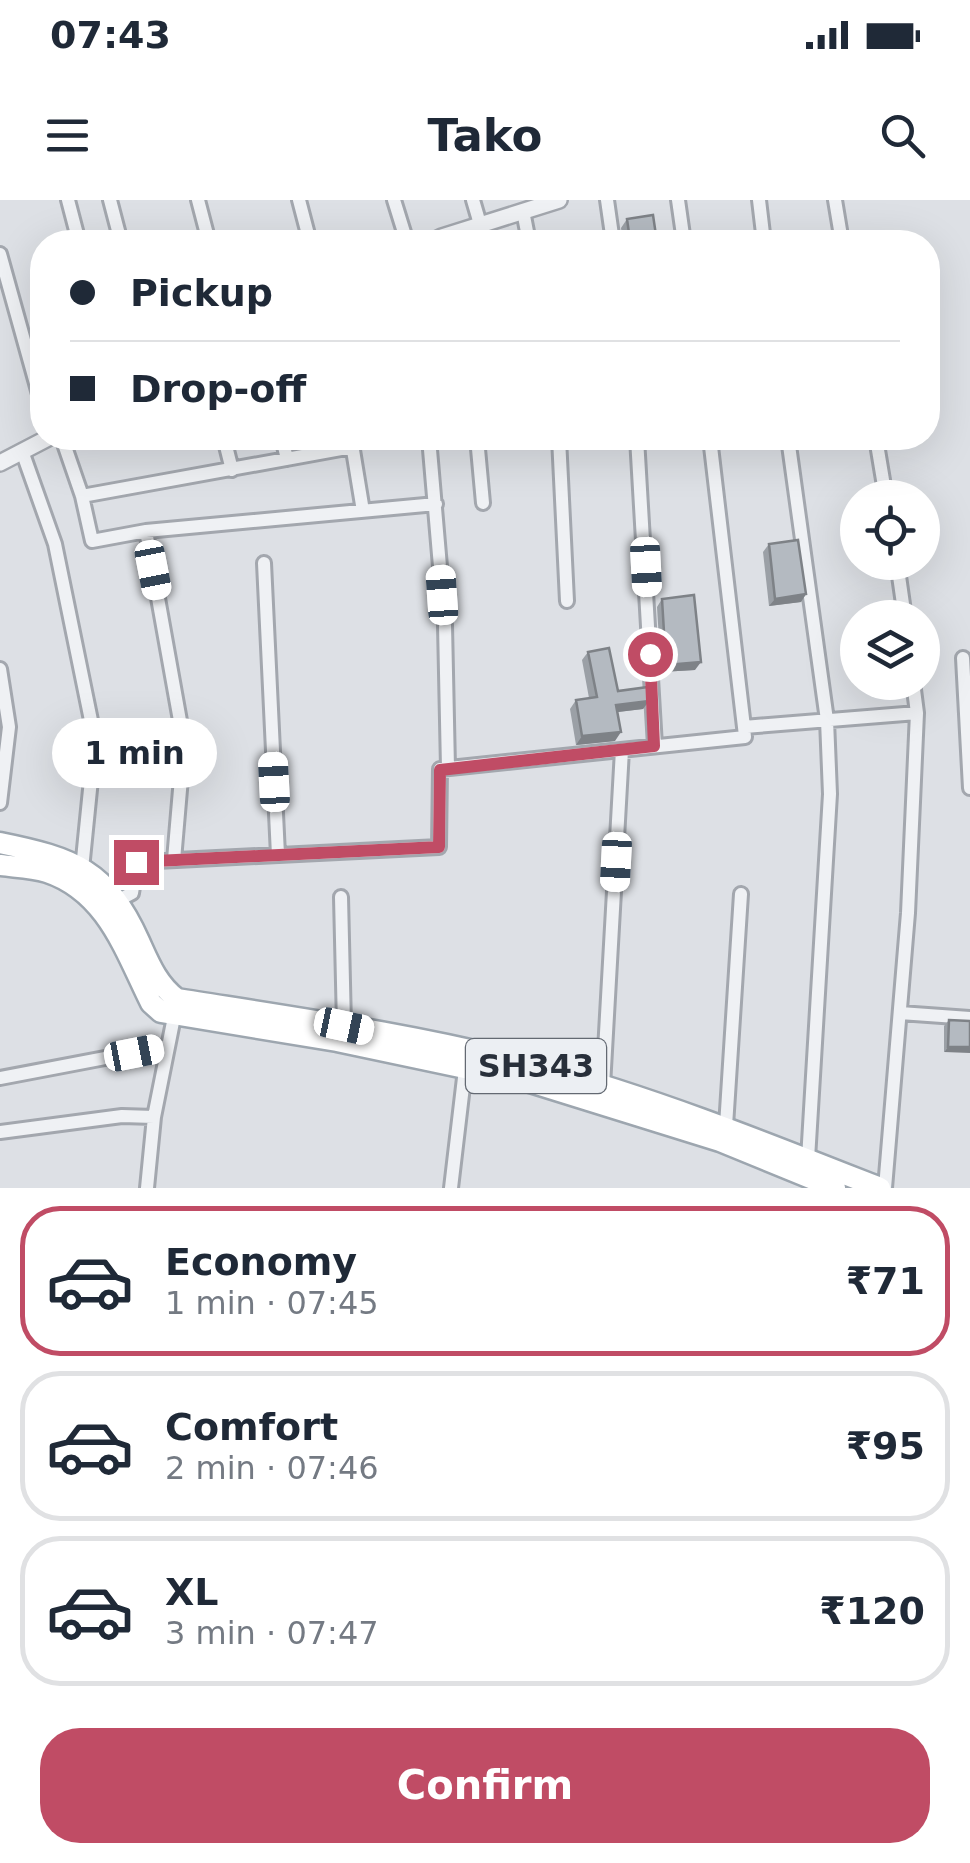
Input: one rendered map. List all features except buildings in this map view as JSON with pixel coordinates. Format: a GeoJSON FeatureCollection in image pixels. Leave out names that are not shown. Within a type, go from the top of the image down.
{"type":"FeatureCollection","features":[{"type":"Feature","properties":{"kind":"main road"},"geometry":{"type":"LineString","coordinates":[[0,843],[56,856],[100,879],[119,900],[162,988],[176,1008],[160,1012],[150,1003],[114,925],[98,904],[72,882],[44,870],[0,864]]}},
{"type":"Feature","properties":{"kind":"main road","name":"SH343"},"geometry":{"type":"LineString","coordinates":[[176,1008],[338,1041],[534,1066],[726,1126],[882,1188]]}},
{"type":"Feature","properties":{"kind":"main road","name":"SH343"},"geometry":{"type":"LineString","coordinates":[[176,1008],[344,1026],[467,1059],[658,1120],[835,1188]]}},
{"type":"Feature","properties":{"kind":"street"},"geometry":{"type":"LineString","coordinates":[[68,200],[76,230]]}},
{"type":"Feature","properties":{"kind":"street"},"geometry":{"type":"LineString","coordinates":[[110,200],[118,230]]}},
{"type":"Feature","properties":{"kind":"street"},"geometry":{"type":"LineString","coordinates":[[198,200],[205,230]]}},
{"type":"Feature","properties":{"kind":"street"},"geometry":{"type":"LineString","coordinates":[[299,200],[307,230]]}},
{"type":"Feature","properties":{"kind":"street"},"geometry":{"type":"LineString","coordinates":[[394,200],[403,230]]}},
{"type":"Feature","properties":{"kind":"street"},"geometry":{"type":"LineString","coordinates":[[473,200],[480,224]]}},
{"type":"Feature","properties":{"kind":"street"},"geometry":{"type":"LineString","coordinates":[[465,230],[559,200]]}},
{"type":"Feature","properties":{"kind":"street"},"geometry":{"type":"LineString","coordinates":[[607,200],[611,230]]}},
{"type":"Feature","properties":{"kind":"street"},"geometry":{"type":"LineString","coordinates":[[678,200],[682,230]]}},
{"type":"Feature","properties":{"kind":"street"},"geometry":{"type":"LineString","coordinates":[[759,200],[763,230]]}},
{"type":"Feature","properties":{"kind":"street"},"geometry":{"type":"LineString","coordinates":[[835,200],[840,230]]}},
{"type":"Feature","properties":{"kind":"street"},"geometry":{"type":"LineString","coordinates":[[523,211],[527,230]]}},
{"type":"Feature","properties":{"kind":"street"},"geometry":{"type":"LineString","coordinates":[[0,254],[30,362]]}},
{"type":"Feature","properties":{"kind":"street"},"geometry":{"type":"LineString","coordinates":[[0,463],[30,447]]}},
{"type":"Feature","properties":{"kind":"street"},"geometry":{"type":"LineString","coordinates":[[66,450],[92,541],[146,531],[436,504]]}},
{"type":"Feature","properties":{"kind":"street"},"geometry":{"type":"LineString","coordinates":[[227,450],[232,470]]}},
{"type":"Feature","properties":{"kind":"street"},"geometry":{"type":"LineString","coordinates":[[285,450],[287,459]]}},
{"type":"Feature","properties":{"kind":"street"},"geometry":{"type":"LineString","coordinates":[[82,496],[321,450]]}},
{"type":"Feature","properties":{"kind":"street"},"geometry":{"type":"LineString","coordinates":[[352,450],[362,510]]}},
{"type":"Feature","properties":{"kind":"street"},"geometry":{"type":"LineString","coordinates":[[431,450],[445,625],[448,768]]}},
{"type":"Feature","properties":{"kind":"street"},"geometry":{"type":"LineString","coordinates":[[477,450],[483,503]]}},
{"type":"Feature","properties":{"kind":"street"},"geometry":{"type":"LineString","coordinates":[[561,450],[568,601]]}},
{"type":"Feature","properties":{"kind":"street"},"geometry":{"type":"LineString","coordinates":[[638,450],[654,746]]}},
{"type":"Feature","properties":{"kind":"street"},"geometry":{"type":"LineString","coordinates":[[119,900],[132,893],[136,862],[439,847],[440,770],[745,737],[711,450]]}},
{"type":"Feature","properties":{"kind":"street"},"geometry":{"type":"LineString","coordinates":[[790,450],[827,720],[830,794],[808,1159]]}},
{"type":"Feature","properties":{"kind":"street"},"geometry":{"type":"LineString","coordinates":[[878,450],[883,480]]}},
{"type":"Feature","properties":{"kind":"street"},"geometry":{"type":"LineString","coordinates":[[22,451],[55,544],[94,740],[82,869]]}},
{"type":"Feature","properties":{"kind":"street"},"geometry":{"type":"LineString","coordinates":[[146,531],[184,743],[174,860]]}},
{"type":"Feature","properties":{"kind":"street"},"geometry":{"type":"LineString","coordinates":[[264,564],[278,855]]}},
{"type":"Feature","properties":{"kind":"street"},"geometry":{"type":"LineString","coordinates":[[963,658],[970,788]]}},
{"type":"Feature","properties":{"kind":"street"},"geometry":{"type":"LineString","coordinates":[[0,669],[9,727],[0,803]]}},
{"type":"Feature","properties":{"kind":"street"},"geometry":{"type":"LineString","coordinates":[[882,1188],[908,913],[915,700]]}},
{"type":"Feature","properties":{"kind":"street"},"geometry":{"type":"LineString","coordinates":[[744,727],[917,713]]}},
{"type":"Feature","properties":{"kind":"street"},"geometry":{"type":"LineString","coordinates":[[603,1086],[622,750]]}},
{"type":"Feature","properties":{"kind":"street"},"geometry":{"type":"LineString","coordinates":[[726,1126],[741,894]]}},
{"type":"Feature","properties":{"kind":"street"},"geometry":{"type":"LineString","coordinates":[[340,897],[344,1026]]}},
{"type":"Feature","properties":{"kind":"street"},"geometry":{"type":"LineString","coordinates":[[148,1188],[154,1117],[176,1008]]}},
{"type":"Feature","properties":{"kind":"street"},"geometry":{"type":"LineString","coordinates":[[900,1012],[970,1018]]}},
{"type":"Feature","properties":{"kind":"street"},"geometry":{"type":"LineString","coordinates":[[0,1078],[168,1046]]}},
{"type":"Feature","properties":{"kind":"street"},"geometry":{"type":"LineString","coordinates":[[451,1188],[467,1059]]}},
{"type":"Feature","properties":{"kind":"street"},"geometry":{"type":"LineString","coordinates":[[0,1132],[122,1116],[154,1117]]}},
{"type":"Feature","properties":{"kind":"route"},"geometry":{"type":"LineString","coordinates":[[136,862],[439,847],[440,770],[654,746],[650,654]]}}]}
